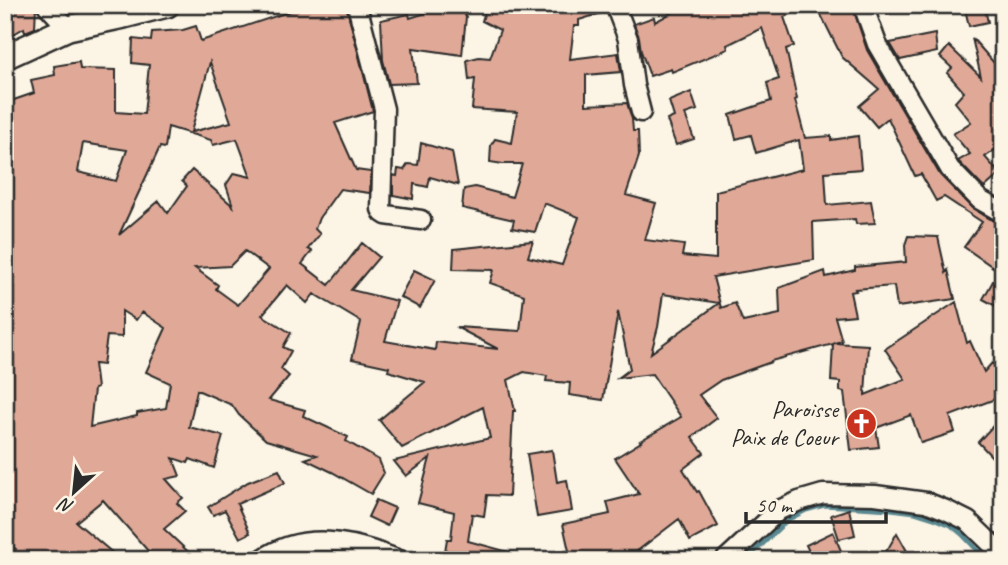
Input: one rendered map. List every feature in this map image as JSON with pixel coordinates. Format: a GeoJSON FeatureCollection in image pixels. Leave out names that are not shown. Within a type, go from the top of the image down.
{"type":"FeatureCollection","features":[{"type":"Feature","properties":{"kind":"street"},"geometry":{"type":"LineString","coordinates":[[47,5],[68,28]]}},
{"type":"Feature","properties":{"kind":"street"},"geometry":{"type":"LineString","coordinates":[[5,57],[68,28],[167,5]]}},
{"type":"Feature","properties":{"kind":"street"},"geometry":{"type":"LineString","coordinates":[[357,5],[384,109],[381,209],[386,215],[421,220]]}},
{"type":"Feature","properties":{"kind":"street"},"geometry":{"type":"LineString","coordinates":[[615,5],[628,39],[634,85],[641,112]]}},
{"type":"Feature","properties":{"kind":"street"},"geometry":{"type":"LineString","coordinates":[[863,5],[877,44],[950,169],[980,200],[1003,213]]}},
{"type":"Feature","properties":{"kind":"street"},"geometry":{"type":"LineString","coordinates":[[725,560],[779,510],[823,494],[875,495],[926,502],[968,521],[1003,555]]}},
{"type":"Feature","properties":{"kind":"street"},"geometry":{"type":"LineString","coordinates":[[261,560],[272,552],[298,542],[324,541],[350,544],[399,560]]}},
{"type":"Feature","properties":{"kind":"building"},"geometry":{"type":"Polygon","coordinates":[[[5,5],[36,5],[35,28],[25,32],[24,28],[5,39],[5,5]]]}},
{"type":"Feature","properties":{"kind":"building"},"geometry":{"type":"Polygon","coordinates":[[[309,5],[346,5],[373,111],[335,123],[356,170],[371,172],[370,193],[340,189],[319,218],[315,229],[320,234],[308,249],[312,251],[302,264],[329,285],[362,243],[379,257],[351,290],[397,301],[385,341],[435,350],[436,342],[498,349],[456,327],[520,331],[524,295],[490,283],[494,270],[453,269],[454,249],[533,241],[528,257],[562,265],[579,217],[544,203],[535,232],[512,228],[514,220],[462,208],[464,189],[475,187],[512,197],[522,164],[490,162],[491,145],[495,139],[512,143],[517,112],[472,109],[475,79],[469,80],[467,60],[490,58],[500,30],[482,21],[487,5],[604,5],[605,12],[579,20],[579,26],[574,26],[570,59],[618,53],[621,72],[586,75],[586,105],[627,103],[633,131],[638,131],[639,156],[626,195],[656,203],[645,240],[684,245],[682,256],[716,259],[716,191],[803,169],[799,140],[756,153],[751,135],[736,139],[730,115],[771,101],[767,83],[779,79],[762,28],[727,45],[728,49],[672,72],[671,69],[650,76],[634,24],[654,17],[655,22],[686,5],[810,5],[784,17],[794,46],[786,49],[805,138],[831,136],[831,140],[858,136],[861,169],[825,172],[827,205],[871,201],[875,223],[856,224],[855,219],[813,222],[814,260],[713,277],[721,308],[735,303],[743,322],[780,314],[779,288],[825,271],[826,277],[855,270],[855,267],[906,262],[905,245],[908,236],[938,237],[955,299],[897,307],[894,286],[855,289],[856,291],[850,292],[855,315],[835,317],[842,341],[834,343],[868,345],[865,395],[905,379],[885,349],[956,302],[967,343],[970,341],[984,372],[992,363],[1003,372],[1003,396],[950,416],[955,432],[921,443],[911,415],[876,428],[879,447],[851,450],[844,392],[840,391],[840,382],[831,381],[833,344],[771,361],[721,380],[699,395],[717,418],[692,437],[704,453],[683,469],[697,492],[699,491],[718,526],[690,541],[679,519],[636,552],[641,560],[571,560],[563,524],[610,514],[607,502],[639,494],[615,458],[681,417],[652,374],[618,378],[630,369],[618,312],[603,400],[569,395],[570,383],[546,381],[547,376],[524,372],[508,380],[515,411],[509,496],[487,495],[484,516],[472,514],[468,541],[520,555],[519,560],[458,560],[444,557],[447,539],[451,539],[454,512],[418,503],[430,458],[406,476],[394,461],[490,438],[483,407],[402,448],[379,420],[425,382],[388,371],[389,367],[352,359],[361,322],[314,294],[307,303],[287,285],[262,315],[291,333],[283,347],[291,351],[281,369],[289,376],[269,400],[305,410],[303,416],[348,437],[346,441],[379,460],[384,473],[371,494],[305,459],[317,455],[266,440],[232,405],[197,390],[189,427],[223,436],[214,468],[190,459],[188,463],[173,458],[180,476],[166,479],[183,498],[177,503],[185,511],[164,529],[197,560],[156,560],[103,500],[76,522],[121,560],[9,560],[16,549],[5,542],[5,145],[12,117],[8,102],[34,93],[31,80],[55,75],[54,66],[79,62],[80,69],[116,70],[116,112],[144,114],[149,65],[132,63],[133,39],[151,41],[152,32],[183,30],[196,26],[201,41],[309,5]],[[210,62],[191,132],[231,122],[210,62]],[[168,127],[165,148],[160,147],[119,235],[159,201],[168,213],[187,186],[182,181],[192,170],[233,206],[226,185],[234,173],[251,177],[237,139],[213,145],[211,140],[168,127]],[[83,143],[78,172],[116,181],[127,150],[83,143]],[[245,251],[230,266],[195,268],[218,285],[216,289],[238,305],[269,269],[245,251]],[[663,294],[651,353],[719,303],[663,294]],[[122,311],[122,337],[107,336],[103,365],[94,364],[97,388],[94,389],[90,427],[137,416],[137,413],[166,408],[170,383],[146,372],[166,328],[142,312],[136,320],[122,311]]]}},
{"type":"Feature","properties":{"kind":"building"},"geometry":{"type":"Polygon","coordinates":[[[451,5],[453,9],[461,8],[466,17],[462,55],[413,48],[417,83],[389,84],[383,60],[381,20],[409,14],[410,18],[451,5]]]}},
{"type":"Feature","properties":{"kind":"building"},"geometry":{"type":"Polygon","coordinates":[[[816,5],[852,5],[867,50],[940,175],[972,208],[1003,224],[1003,253],[993,267],[964,247],[982,222],[944,197],[936,201],[921,174],[915,176],[888,118],[877,127],[859,106],[879,89],[842,57],[816,5]]]}},
{"type":"Feature","properties":{"kind":"building"},"geometry":{"type":"Polygon","coordinates":[[[964,5],[984,5],[988,22],[969,26],[964,5]]]}},
{"type":"Feature","properties":{"kind":"building"},"geometry":{"type":"Polygon","coordinates":[[[935,34],[937,52],[900,60],[890,43],[935,34]]]}},
{"type":"Feature","properties":{"kind":"building"},"geometry":{"type":"Polygon","coordinates":[[[972,38],[1003,73],[1003,144],[985,157],[1000,174],[984,188],[958,161],[970,154],[953,134],[971,122],[955,102],[964,92],[947,73],[952,68],[940,57],[949,46],[981,77],[972,38]]]}},
{"type":"Feature","properties":{"kind":"building"},"geometry":{"type":"Polygon","coordinates":[[[691,92],[697,110],[685,114],[694,139],[676,145],[667,120],[674,117],[669,101],[691,92]]]}},
{"type":"Feature","properties":{"kind":"building"},"geometry":{"type":"Polygon","coordinates":[[[421,143],[452,152],[458,185],[430,177],[428,187],[414,184],[413,199],[393,195],[393,175],[397,176],[398,169],[404,170],[408,164],[418,165],[421,143]]]}},
{"type":"Feature","properties":{"kind":"building"},"geometry":{"type":"Polygon","coordinates":[[[1003,263],[1003,310],[983,299],[1003,263]]]}},
{"type":"Feature","properties":{"kind":"building"},"geometry":{"type":"Polygon","coordinates":[[[414,270],[435,280],[420,308],[400,297],[414,270]]]}},
{"type":"Feature","properties":{"kind":"building"},"geometry":{"type":"Polygon","coordinates":[[[1003,415],[1003,451],[994,459],[978,442],[1003,415]]]}},
{"type":"Feature","properties":{"kind":"building"},"geometry":{"type":"Polygon","coordinates":[[[552,450],[557,482],[567,480],[572,511],[537,517],[527,454],[552,450]]]}},
{"type":"Feature","properties":{"kind":"building"},"geometry":{"type":"Polygon","coordinates":[[[279,470],[285,483],[237,504],[250,533],[240,538],[225,510],[213,515],[208,507],[248,482],[279,470]]]}},
{"type":"Feature","properties":{"kind":"building"},"geometry":{"type":"Polygon","coordinates":[[[376,500],[395,508],[387,526],[368,517],[376,500]]]}},
{"type":"Feature","properties":{"kind":"building"},"geometry":{"type":"Polygon","coordinates":[[[849,509],[855,535],[839,539],[831,515],[849,509]]]}},
{"type":"Feature","properties":{"kind":"building"},"geometry":{"type":"Polygon","coordinates":[[[833,532],[845,560],[813,560],[806,545],[833,532]]]}},
{"type":"Feature","properties":{"kind":"building"},"geometry":{"type":"Polygon","coordinates":[[[897,533],[912,560],[880,560],[889,547],[897,533]]]}},
{"type":"Feature","properties":{"kind":"waterway"},"geometry":{"type":"LineString","coordinates":[[746,560],[787,520],[806,510],[824,505],[891,509],[934,518],[951,525],[987,560]]}},
{"type":"Feature","properties":{"kind":"waterway"},"geometry":{"type":"LineString","coordinates":[[279,560],[306,553],[352,560]]}},
{"type":"Feature","properties":{"kind":"place","name":"Paroisse Paix de Coeur"},"geometry":{"type":"Point","coordinates":[861,423]}}]}
